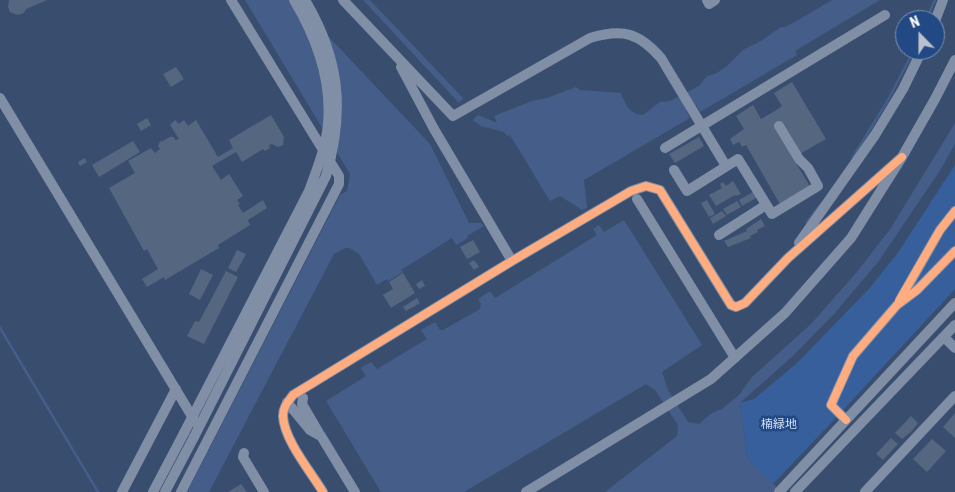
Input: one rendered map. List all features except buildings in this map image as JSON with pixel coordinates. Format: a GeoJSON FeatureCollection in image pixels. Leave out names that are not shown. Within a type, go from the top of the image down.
{"type":"FeatureCollection","features":[{"type":"Feature","properties":{"kind":"street"},"geometry":{"type":"LineString","coordinates":[[180,492],[340,180],[231,0]]}},
{"type":"Feature","properties":{"kind":"street"},"geometry":{"type":"LineString","coordinates":[[165,492],[189,435],[309,191],[321,159],[328,125],[326,78],[316,42],[294,0]]}},
{"type":"Feature","properties":{"kind":"street"},"geometry":{"type":"LineString","coordinates":[[153,492],[189,435],[326,176],[334,150],[337,97],[333,67],[325,40],[305,0]]}},
{"type":"Feature","properties":{"kind":"street"},"geometry":{"type":"LineString","coordinates":[[343,0],[453,116],[590,38],[607,32],[626,33],[640,38],[662,58],[726,166]]}},
{"type":"Feature","properties":{"kind":"street"},"geometry":{"type":"LineString","coordinates":[[706,0],[709,4],[715,0]]}},
{"type":"Feature","properties":{"kind":"street"},"geometry":{"type":"LineString","coordinates":[[665,148],[885,15]]}},
{"type":"Feature","properties":{"kind":"street"},"geometry":{"type":"LineString","coordinates":[[395,55],[434,129],[512,261]]}},
{"type":"Feature","properties":{"kind":"street"},"geometry":{"type":"LineString","coordinates":[[788,258],[875,135],[903,89],[917,60]]}},
{"type":"Feature","properties":{"kind":"street"},"geometry":{"type":"LineString","coordinates":[[526,492],[711,379],[785,312],[850,238],[902,157],[955,60]]}},
{"type":"Feature","properties":{"kind":"street"},"geometry":{"type":"LineString","coordinates":[[0,98],[206,440]]}},
{"type":"Feature","properties":{"kind":"street"},"geometry":{"type":"LineString","coordinates":[[674,170],[687,191],[738,159],[772,214],[818,186],[808,168],[799,159],[780,126]]}},
{"type":"Feature","properties":{"kind":"street"},"geometry":{"type":"LineString","coordinates":[[323,492],[293,444],[286,429],[283,416],[284,406],[293,396],[512,261],[631,191],[646,186],[660,190],[731,305],[736,307],[746,303],[788,258],[902,157]]}},
{"type":"Feature","properties":{"kind":"street"},"geometry":{"type":"LineString","coordinates":[[637,199],[735,358]]}},
{"type":"Feature","properties":{"kind":"street"},"geometry":{"type":"LineString","coordinates":[[719,235],[766,205]]}},
{"type":"Feature","properties":{"kind":"street"},"geometry":{"type":"LineString","coordinates":[[897,306],[940,230],[955,211]]}},
{"type":"Feature","properties":{"kind":"street"},"geometry":{"type":"LineString","coordinates":[[846,420],[831,405],[853,356],[897,306],[917,290],[955,251]]}},
{"type":"Feature","properties":{"kind":"street"},"geometry":{"type":"LineString","coordinates":[[779,492],[955,303]]}},
{"type":"Feature","properties":{"kind":"street"},"geometry":{"type":"LineString","coordinates":[[797,490],[955,325]]}},
{"type":"Feature","properties":{"kind":"street"},"geometry":{"type":"LineString","coordinates":[[944,337],[955,348]]}},
{"type":"Feature","properties":{"kind":"street"},"geometry":{"type":"LineString","coordinates":[[122,492],[176,390]]}},
{"type":"Feature","properties":{"kind":"street"},"geometry":{"type":"LineString","coordinates":[[865,492],[955,396]]}},
{"type":"Feature","properties":{"kind":"street"},"geometry":{"type":"LineString","coordinates":[[303,398],[302,404],[355,492]]}},
{"type":"Feature","properties":{"kind":"street"},"geometry":{"type":"LineString","coordinates":[[287,402],[310,430],[321,436]]}},
{"type":"Feature","properties":{"kind":"street"},"geometry":{"type":"LineString","coordinates":[[244,453],[243,457],[264,492]]}},
{"type":"Feature","properties":{"kind":"green space","name":"楠緑地"},"geometry":{"type":"Polygon","coordinates":[[[955,165],[955,289],[773,484],[747,459],[740,403],[754,399],[796,364],[869,289],[897,254],[955,165]]]}},
{"type":"Feature","properties":{"kind":"shaded area"},"geometry":{"type":"Polygon","coordinates":[[[245,0],[294,0],[430,144],[469,223],[481,223],[484,226],[456,245],[452,238],[401,270],[403,272],[377,285],[359,254],[350,248],[345,248],[334,254],[209,492],[187,492],[340,195],[347,191],[350,174],[245,0]]]}},
{"type":"Feature","properties":{"kind":"shaded area"},"geometry":{"type":"Polygon","coordinates":[[[363,0],[370,0],[463,98],[459,103],[363,0]]]}},
{"type":"Feature","properties":{"kind":"shaded area"},"geometry":{"type":"Polygon","coordinates":[[[832,0],[880,0],[795,51],[797,55],[700,112],[696,105],[686,110],[690,118],[584,180],[587,208],[582,210],[560,196],[550,201],[510,135],[507,136],[504,132],[481,126],[473,120],[478,115],[497,123],[494,116],[576,87],[580,90],[621,93],[631,111],[638,115],[643,115],[660,102],[670,101],[699,86],[707,76],[717,73],[727,66],[744,49],[832,0]]]}},
{"type":"Feature","properties":{"kind":"shaded area"},"geometry":{"type":"Polygon","coordinates":[[[955,123],[955,144],[939,172],[878,262],[834,314],[794,355],[740,403],[747,459],[782,492],[605,492],[677,436],[678,425],[655,390],[646,384],[464,492],[381,492],[326,401],[366,376],[361,368],[371,362],[377,369],[427,339],[421,330],[435,322],[440,330],[443,330],[480,309],[481,304],[478,299],[490,291],[495,298],[597,235],[593,229],[599,225],[604,232],[624,220],[702,345],[662,372],[668,390],[688,422],[699,424],[739,395],[752,377],[811,324],[856,273],[891,228],[955,123]]]}},
{"type":"Feature","properties":{"kind":"waterway"},"geometry":{"type":"LineString","coordinates":[[930,10],[935,0]]}},
{"type":"Feature","properties":{"kind":"waterway"},"geometry":{"type":"LineString","coordinates":[[853,157],[888,100],[909,60]]}},
{"type":"Feature","properties":{"kind":"waterway"},"geometry":{"type":"LineString","coordinates":[[807,222],[820,205]]}},
{"type":"Feature","properties":{"kind":"waterway"},"geometry":{"type":"LineString","coordinates":[[0,328],[98,492]]}},
{"type":"Feature","properties":{"kind":"cycle path"},"geometry":{"type":"LineString","coordinates":[[323,492],[299,456],[288,435],[283,416],[286,405],[293,395],[512,261],[631,191],[646,186],[660,190],[731,305],[736,307],[745,303],[788,258],[902,157]]}},
{"type":"Feature","properties":{"kind":"cycle path"},"geometry":{"type":"LineString","coordinates":[[899,301],[940,230],[955,211]]}},
{"type":"Feature","properties":{"kind":"cycle path"},"geometry":{"type":"LineString","coordinates":[[846,420],[831,405],[853,356],[897,305],[917,290],[955,251]]}}]}
